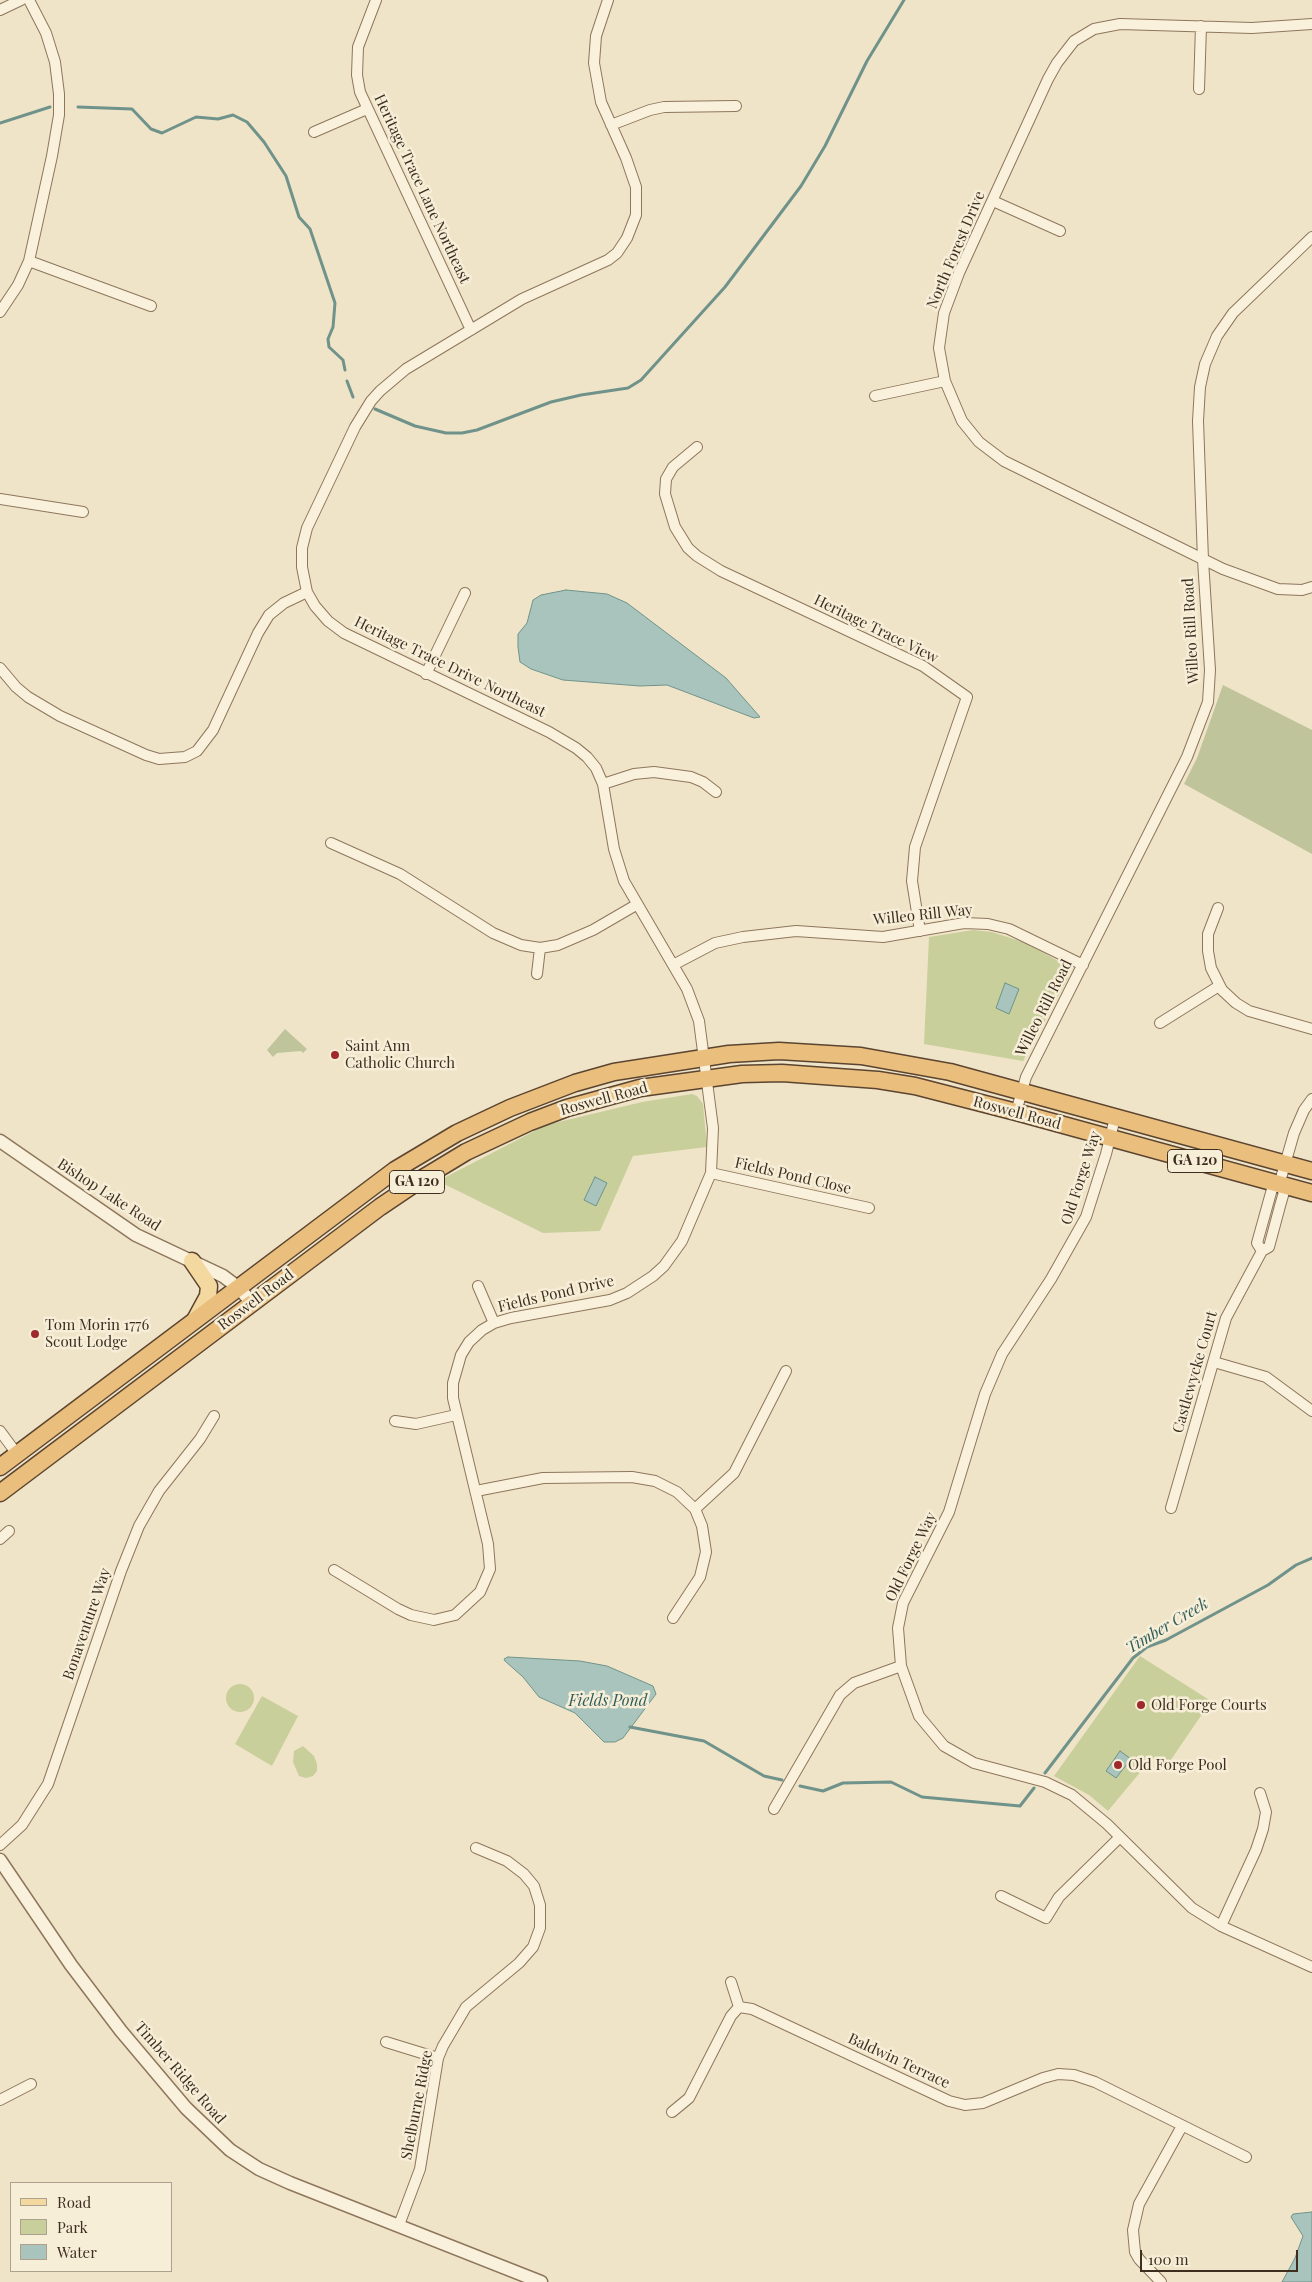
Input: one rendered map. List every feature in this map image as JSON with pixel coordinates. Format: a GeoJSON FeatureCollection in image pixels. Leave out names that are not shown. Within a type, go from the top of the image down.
{"type":"FeatureCollection","features":[{"type":"Feature","properties":{"kind":"highway","name":"Roswell Road"},"geometry":{"type":"LineString","coordinates":[[0,1467],[395,1170],[464,1130],[518,1104],[575,1083],[614,1072],[705,1056],[779,1051],[861,1056],[922,1066],[1312,1171]]}},
{"type":"Feature","properties":{"kind":"highway","name":"Roswell Road"},"geometry":{"type":"LineString","coordinates":[[0,1493],[387,1202],[449,1163],[498,1136],[567,1108],[640,1088],[707,1077],[782,1073],[878,1080],[916,1086],[1016,1112],[1312,1194]]}},
{"type":"Feature","properties":{"kind":"main road"},"geometry":{"type":"LineString","coordinates":[[192,1261],[208,1286],[208,1296],[195,1320]]}},
{"type":"Feature","properties":{"kind":"street"},"geometry":{"type":"LineString","coordinates":[[0,10],[22,0]]}},
{"type":"Feature","properties":{"kind":"street"},"geometry":{"type":"LineString","coordinates":[[0,312],[15,290],[29,261],[52,156],[60,94],[51,48],[29,0]]}},
{"type":"Feature","properties":{"kind":"street","name":"Heritage Trace Lane Northeast"},"geometry":{"type":"LineString","coordinates":[[376,0],[362,33],[357,60],[360,92],[471,330]]}},
{"type":"Feature","properties":{"kind":"street","name":"Heritage Trace Drive Northeast"},"geometry":{"type":"LineString","coordinates":[[608,0],[596,36],[594,64],[602,102],[631,171],[637,196],[636,215],[622,246],[617,253],[597,267],[522,299],[406,369],[380,391],[363,412],[304,538],[302,566],[307,592],[320,613],[344,633],[549,732],[587,757],[603,784],[618,864],[636,905],[673,965],[693,1004],[705,1056],[707,1077]]}},
{"type":"Feature","properties":{"kind":"street","name":"North Forest Drive"},"geometry":{"type":"LineString","coordinates":[[1312,24],[1274,28],[1120,24],[1094,29],[1074,41],[1057,63],[1048,79],[959,274],[944,313],[940,348],[945,381],[956,411],[965,426],[979,442],[1004,461],[1203,560],[1278,590],[1302,590],[1312,586]]}},
{"type":"Feature","properties":{"kind":"street"},"geometry":{"type":"LineString","coordinates":[[1199,89],[1201,26]]}},
{"type":"Feature","properties":{"kind":"street"},"geometry":{"type":"LineString","coordinates":[[612,125],[650,110],[664,107],[736,106]]}},
{"type":"Feature","properties":{"kind":"street"},"geometry":{"type":"LineString","coordinates":[[314,132],[367,109]]}},
{"type":"Feature","properties":{"kind":"street"},"geometry":{"type":"LineString","coordinates":[[992,201],[1060,231]]}},
{"type":"Feature","properties":{"kind":"street","name":"Willeo Rill Road"},"geometry":{"type":"LineString","coordinates":[[1016,1112],[1026,1077],[1187,757],[1204,714],[1209,693],[1210,670],[1203,560],[1198,421],[1200,387],[1205,364],[1217,336],[1233,313],[1259,285],[1312,237]]}},
{"type":"Feature","properties":{"kind":"street"},"geometry":{"type":"LineString","coordinates":[[29,261],[151,306]]}},
{"type":"Feature","properties":{"kind":"street"},"geometry":{"type":"LineString","coordinates":[[875,396],[945,381]]}},
{"type":"Feature","properties":{"kind":"street","name":"Heritage Trace View"},"geometry":{"type":"LineString","coordinates":[[698,446],[673,467],[666,479],[665,494],[675,527],[688,548],[721,572],[923,666],[967,698],[915,847],[912,881],[920,931]]}},
{"type":"Feature","properties":{"kind":"street"},"geometry":{"type":"LineString","coordinates":[[0,499],[83,512]]}},
{"type":"Feature","properties":{"kind":"street"},"geometry":{"type":"LineString","coordinates":[[0,668],[28,697],[60,716],[146,755],[159,759],[185,757],[197,751],[213,730],[258,633],[269,615],[284,603],[307,592]]}},
{"type":"Feature","properties":{"kind":"street"},"geometry":{"type":"LineString","coordinates":[[426,674],[466,593]]}},
{"type":"Feature","properties":{"kind":"street"},"geometry":{"type":"LineString","coordinates":[[603,784],[634,774],[654,772],[691,777],[703,782],[716,792]]}},
{"type":"Feature","properties":{"kind":"street"},"geometry":{"type":"LineString","coordinates":[[331,843],[400,874],[493,933],[521,945],[540,948],[558,945],[582,936],[636,905]]}},
{"type":"Feature","properties":{"kind":"street"},"geometry":{"type":"LineString","coordinates":[[1218,908],[1208,934],[1208,951],[1211,968],[1219,986],[1231,999],[1249,1011],[1312,1029]]}},
{"type":"Feature","properties":{"kind":"street","name":"Willeo Rill Way"},"geometry":{"type":"LineString","coordinates":[[673,965],[715,943],[742,936],[796,931],[882,937],[964,923],[998,926],[1035,940],[1083,965]]}},
{"type":"Feature","properties":{"kind":"street"},"geometry":{"type":"LineString","coordinates":[[537,974],[540,948]]}},
{"type":"Feature","properties":{"kind":"street"},"geometry":{"type":"LineString","coordinates":[[1160,1023],[1219,986]]}},
{"type":"Feature","properties":{"kind":"street","name":"Fields Pond Drive"},"geometry":{"type":"LineString","coordinates":[[334,1570],[410,1615],[434,1620],[455,1615],[480,1592],[490,1569],[488,1544],[456,1415],[453,1383],[461,1355],[469,1342],[482,1330],[494,1323],[511,1318],[610,1300],[641,1285],[664,1266],[674,1254],[689,1226],[711,1173],[713,1128],[707,1077]]}},
{"type":"Feature","properties":{"kind":"street","name":"Castlewycke Court"},"geometry":{"type":"LineString","coordinates":[[1171,1508],[1229,1310],[1262,1251],[1269,1247],[1284,1192],[1279,1184],[1284,1164],[1298,1121],[1312,1099]]}},
{"type":"Feature","properties":{"kind":"street","name":"Old Forge Way"},"geometry":{"type":"LineString","coordinates":[[1115,1118],[1094,1193],[1075,1240],[1002,1354],[985,1394],[949,1512],[903,1603],[898,1628],[901,1666],[919,1716],[944,1746],[974,1763],[1060,1788],[1082,1801],[1192,1908],[1221,1926],[1312,1966]]}},
{"type":"Feature","properties":{"kind":"street","name":"Bishop Lake Road"},"geometry":{"type":"LineString","coordinates":[[0,1142],[129,1230],[223,1276],[239,1288],[252,1303]]}},
{"type":"Feature","properties":{"kind":"street","name":"Fields Pond Close"},"geometry":{"type":"LineString","coordinates":[[711,1173],[869,1208]]}},
{"type":"Feature","properties":{"kind":"street"},"geometry":{"type":"LineString","coordinates":[[478,1286],[494,1323]]}},
{"type":"Feature","properties":{"kind":"street"},"geometry":{"type":"LineString","coordinates":[[1214,1362],[1266,1377],[1312,1411]]}},
{"type":"Feature","properties":{"kind":"street"},"geometry":{"type":"LineString","coordinates":[[695,1509],[734,1474],[786,1371]]}},
{"type":"Feature","properties":{"kind":"street"},"geometry":{"type":"LineString","coordinates":[[395,1421],[416,1424],[456,1415]]}},
{"type":"Feature","properties":{"kind":"street","name":"Bonaventure Way"},"geometry":{"type":"LineString","coordinates":[[0,1845],[22,1825],[48,1784],[121,1571],[139,1526],[159,1491],[200,1439],[214,1416]]}},
{"type":"Feature","properties":{"kind":"street"},"geometry":{"type":"LineString","coordinates":[[0,1431],[17,1454]]}},
{"type":"Feature","properties":{"kind":"street"},"geometry":{"type":"LineString","coordinates":[[476,1491],[543,1478],[645,1477],[678,1492],[695,1509],[702,1526],[706,1552],[700,1577],[673,1618]]}},
{"type":"Feature","properties":{"kind":"street"},"geometry":{"type":"LineString","coordinates":[[0,1539],[9,1531]]}},
{"type":"Feature","properties":{"kind":"street"},"geometry":{"type":"LineString","coordinates":[[774,1809],[840,1695],[854,1683],[901,1666]]}},
{"type":"Feature","properties":{"kind":"street"},"geometry":{"type":"LineString","coordinates":[[1221,1926],[1256,1850],[1263,1829],[1266,1812],[1260,1792]]}},
{"type":"Feature","properties":{"kind":"street"},"geometry":{"type":"LineString","coordinates":[[1001,1896],[1046,1918],[1059,1897],[1120,1837]]}},
{"type":"Feature","properties":{"kind":"street","name":"Shelburne Ridge"},"geometry":{"type":"LineString","coordinates":[[399,2226],[420,2169],[438,2058],[453,2026],[466,2008],[519,1963],[532,1947],[540,1928],[540,1905],[534,1886],[524,1874],[507,1861],[476,1848]]}},
{"type":"Feature","properties":{"kind":"street","name":"Timber Ridge Road"},"geometry":{"type":"LineString","coordinates":[[0,1860],[71,1965],[121,2031],[207,2130],[230,2150],[259,2169],[541,2282]]}},
{"type":"Feature","properties":{"kind":"street"},"geometry":{"type":"LineString","coordinates":[[672,2112],[688,2098],[731,2016],[739,2007],[731,1982]]}},
{"type":"Feature","properties":{"kind":"street","name":"Baldwin Terrace"},"geometry":{"type":"LineString","coordinates":[[739,2007],[752,2009],[950,2101],[965,2105],[983,2104],[1043,2078],[1058,2074],[1074,2075],[1095,2082],[1246,2157]]}},
{"type":"Feature","properties":{"kind":"street"},"geometry":{"type":"LineString","coordinates":[[386,2042],[438,2058]]}},
{"type":"Feature","properties":{"kind":"street"},"geometry":{"type":"LineString","coordinates":[[0,2100],[31,2084]]}},
{"type":"Feature","properties":{"kind":"street"},"geometry":{"type":"LineString","coordinates":[[1161,2282],[1139,2259],[1135,2252],[1133,2230],[1139,2204],[1182,2126]]}},
{"type":"Feature","properties":{"kind":"green space"},"geometry":{"type":"Polygon","coordinates":[[[1223,685],[1312,730],[1312,854],[1184,784],[1197,758],[1223,685]]]}},
{"type":"Feature","properties":{"kind":"green space"},"geometry":{"type":"Polygon","coordinates":[[[973,930],[992,932],[1026,943],[1069,967],[1068,978],[1023,1061],[924,1044],[929,937],[973,930]]]}},
{"type":"Feature","properties":{"kind":"green space"},"geometry":{"type":"Polygon","coordinates":[[[285,1029],[307,1049],[303,1053],[301,1051],[277,1053],[273,1057],[267,1050],[285,1029]]]}},
{"type":"Feature","properties":{"kind":"green space"},"geometry":{"type":"Polygon","coordinates":[[[692,1094],[697,1096],[703,1104],[707,1147],[633,1156],[600,1231],[543,1233],[438,1181],[546,1125],[642,1102],[692,1094]]]}},
{"type":"Feature","properties":{"kind":"green space"},"geometry":{"type":"Polygon","coordinates":[[[1140,1656],[1211,1701],[1166,1767],[1152,1758],[1108,1811],[1089,1795],[1054,1776],[1140,1656]]]}},
{"type":"Feature","properties":{"kind":"green space"},"geometry":{"type":"Polygon","coordinates":[[[240,1684],[250,1688],[254,1698],[250,1708],[240,1712],[230,1708],[226,1698],[230,1688],[240,1684]]]}},
{"type":"Feature","properties":{"kind":"green space"},"geometry":{"type":"Polygon","coordinates":[[[262,1696],[298,1716],[272,1766],[235,1744],[262,1696]]]}},
{"type":"Feature","properties":{"kind":"green space"},"geometry":{"type":"Polygon","coordinates":[[[303,1746],[314,1756],[317,1764],[317,1771],[313,1776],[306,1778],[299,1776],[293,1762],[294,1751],[303,1746]]]}},
{"type":"Feature","properties":{"kind":"water"},"geometry":{"type":"Polygon","coordinates":[[[566,590],[607,594],[627,603],[726,678],[760,717],[754,718],[667,685],[640,686],[563,680],[531,669],[520,662],[518,634],[527,623],[533,600],[541,595],[566,590]]]}},
{"type":"Feature","properties":{"kind":"water"},"geometry":{"type":"Polygon","coordinates":[[[1005,983],[1019,989],[1009,1014],[996,1008],[1005,983]]]}},
{"type":"Feature","properties":{"kind":"water"},"geometry":{"type":"Polygon","coordinates":[[[595,1177],[607,1183],[596,1206],[584,1200],[595,1177]]]}},
{"type":"Feature","properties":{"kind":"water","name":"Fields Pond"},"geometry":{"type":"Polygon","coordinates":[[[508,1657],[580,1661],[607,1666],[653,1686],[656,1694],[623,1738],[615,1742],[604,1742],[575,1713],[539,1697],[523,1677],[505,1661],[504,1659],[508,1657]]]}},
{"type":"Feature","properties":{"kind":"water","name":"Old Forge Pool"},"geometry":{"type":"Polygon","coordinates":[[[1120,1751],[1131,1759],[1116,1778],[1106,1771],[1120,1751]]]}},
{"type":"Feature","properties":{"kind":"water"},"geometry":{"type":"Polygon","coordinates":[[[1312,2212],[1312,2282],[1282,2282],[1295,2258],[1303,2236],[1291,2217],[1293,2214],[1312,2212]]]}},
{"type":"Feature","properties":{"kind":"waterway"},"geometry":{"type":"LineString","coordinates":[[375,409],[415,426],[446,433],[462,433],[477,430],[551,402],[581,395],[628,388],[641,380],[725,287],[801,186],[825,146],[867,61],[904,0]]}},
{"type":"Feature","properties":{"kind":"waterway"},"geometry":{"type":"LineString","coordinates":[[0,123],[50,107]]}},
{"type":"Feature","properties":{"kind":"waterway"},"geometry":{"type":"LineString","coordinates":[[78,107],[132,109],[151,129],[162,133],[196,117],[218,119],[233,115],[247,122],[264,142],[286,176],[299,217],[310,229],[335,303],[333,327],[328,339],[329,347],[343,360],[345,370]]}},
{"type":"Feature","properties":{"kind":"waterway"},"geometry":{"type":"LineString","coordinates":[[347,381],[353,397]]}},
{"type":"Feature","properties":{"kind":"waterway","name":"Timber Creek"},"geometry":{"type":"LineString","coordinates":[[1045,1773],[1133,1658],[1147,1647],[1166,1640],[1268,1585],[1296,1565],[1312,1558]]}},
{"type":"Feature","properties":{"kind":"waterway","name":"Timber Creek"},"geometry":{"type":"LineString","coordinates":[[630,1727],[704,1741],[764,1776],[782,1780]]}},
{"type":"Feature","properties":{"kind":"waterway","name":"Timber Creek"},"geometry":{"type":"LineString","coordinates":[[800,1786],[823,1791],[843,1783],[891,1782],[922,1797],[1020,1806],[1034,1788]]}},
{"type":"Feature","properties":{"kind":"place","name":"Saint Ann Catholic Church"},"geometry":{"type":"Point","coordinates":[335,1055]}},
{"type":"Feature","properties":{"kind":"place","name":"Tom Morin 1776 Scout Lodge"},"geometry":{"type":"Point","coordinates":[35,1334]}},
{"type":"Feature","properties":{"kind":"place","name":"Old Forge Courts"},"geometry":{"type":"Point","coordinates":[1141,1705]}},
{"type":"Feature","properties":{"kind":"place","name":"Old Forge Pool"},"geometry":{"type":"Point","coordinates":[1118,1765]}}]}
